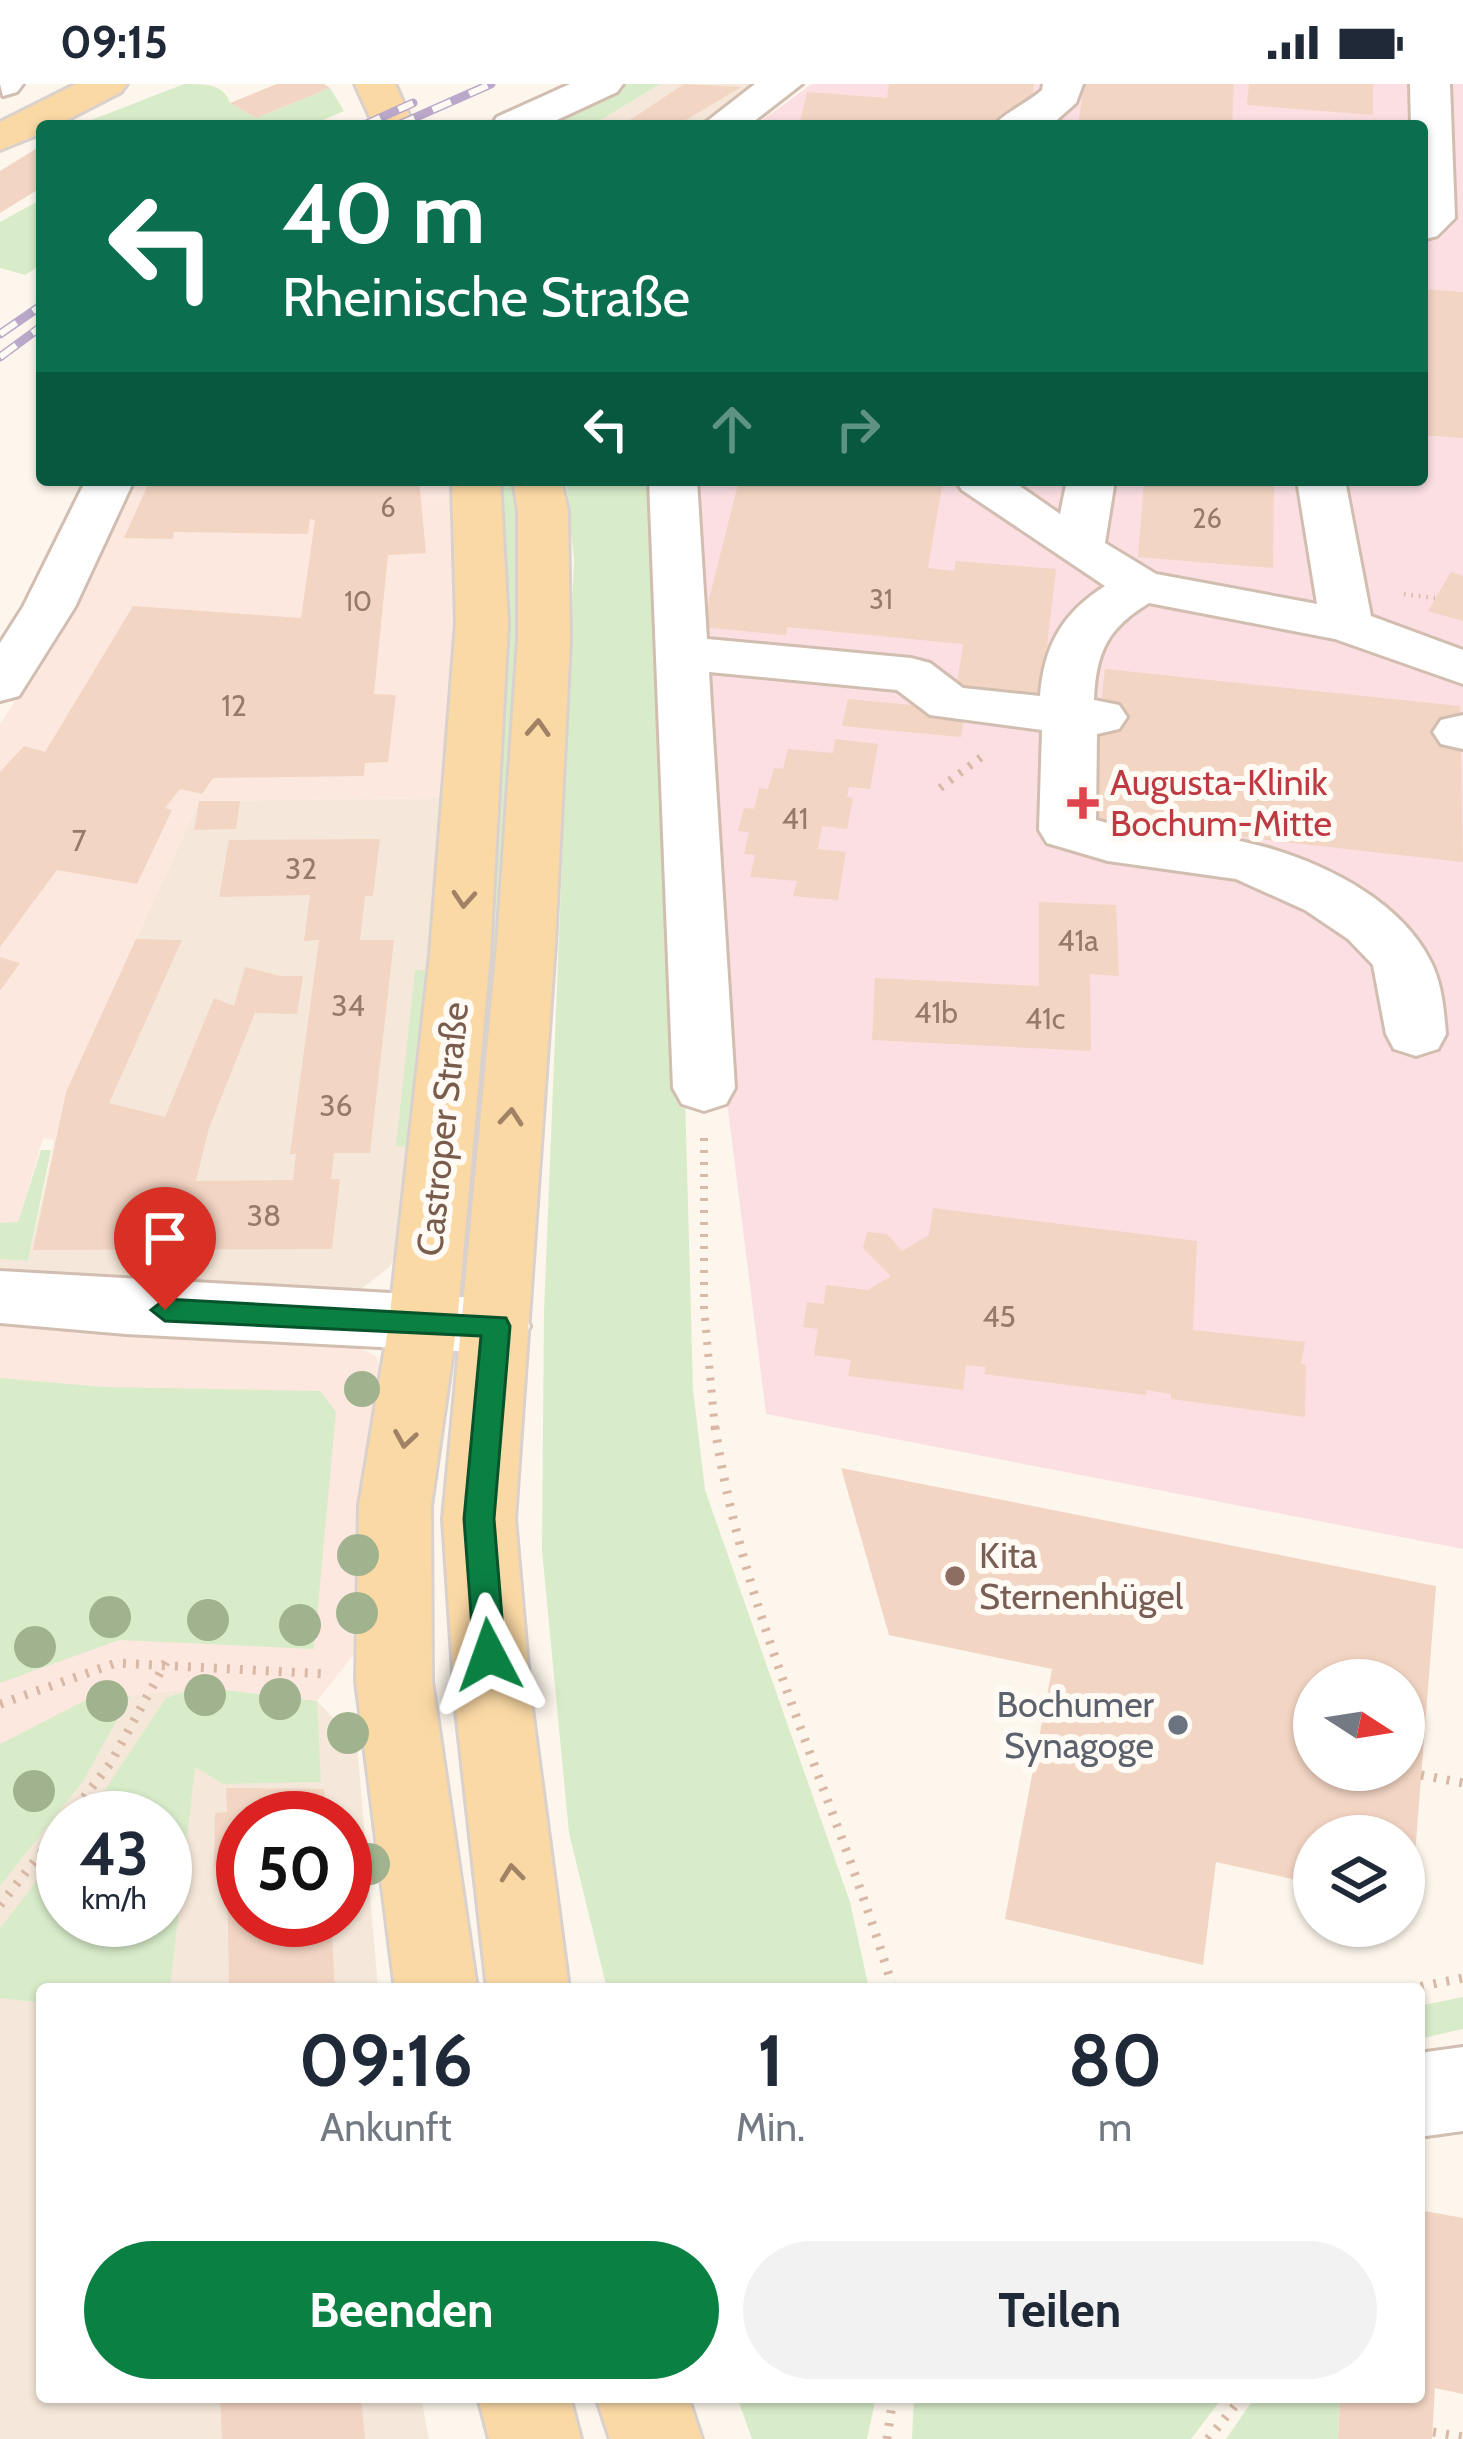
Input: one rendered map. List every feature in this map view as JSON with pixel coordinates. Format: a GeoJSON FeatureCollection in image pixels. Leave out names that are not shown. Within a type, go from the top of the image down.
{"type":"FeatureCollection","features":[{"type":"Feature","properties":{"kind":"main road"},"geometry":{"type":"LineString","coordinates":[[0,103],[40,84]]}},
{"type":"Feature","properties":{"kind":"main road"},"geometry":{"type":"LineString","coordinates":[[0,138],[107,84]]}},
{"type":"Feature","properties":{"kind":"main road"},"geometry":{"type":"LineString","coordinates":[[376,84],[418,119]]}},
{"type":"Feature","properties":{"kind":"main road","name":"Castroper Straße"},"geometry":{"type":"LineString","coordinates":[[477,486],[482,540],[478,688],[460,955],[460,1324],[493,1701],[527,1983]]}},
{"type":"Feature","properties":{"kind":"main road","name":"Castroper Straße"},"geometry":{"type":"LineString","coordinates":[[435,1983],[394,1681],[395,1506],[460,1324],[544,640],[543,511],[538,486]]}},
{"type":"Feature","properties":{"kind":"main road"},"geometry":{"type":"LineString","coordinates":[[526,2403],[535,2439]]}},
{"type":"Feature","properties":{"kind":"main road"},"geometry":{"type":"LineString","coordinates":[[644,2403],[656,2439]]}},
{"type":"Feature","properties":{"kind":"street"},"geometry":{"type":"LineString","coordinates":[[524,120],[603,84]]}},
{"type":"Feature","properties":{"kind":"street"},"geometry":{"type":"LineString","coordinates":[[730,120],[782,84]]}},
{"type":"Feature","properties":{"kind":"street"},"geometry":{"type":"LineString","coordinates":[[782,120],[792,84]]}},
{"type":"Feature","properties":{"kind":"street"},"geometry":{"type":"LineString","coordinates":[[1031,120],[1062,94],[1063,84]]}},
{"type":"Feature","properties":{"kind":"street"},"geometry":{"type":"LineString","coordinates":[[1430,84],[1453,155],[1436,222]]}},
{"type":"Feature","properties":{"kind":"street"},"geometry":{"type":"LineString","coordinates":[[0,684],[49,607],[107,486]]}},
{"type":"Feature","properties":{"kind":"street"},"geometry":{"type":"LineString","coordinates":[[673,486],[704,1088]]}},
{"type":"Feature","properties":{"kind":"street"},"geometry":{"type":"LineString","coordinates":[[988,486],[1141,586],[1347,625],[1463,668]]}},
{"type":"Feature","properties":{"kind":"street"},"geometry":{"type":"LineString","coordinates":[[1079,549],[1090,486]]}},
{"type":"Feature","properties":{"kind":"street"},"geometry":{"type":"LineString","coordinates":[[1322,486],[1347,625]]}},
{"type":"Feature","properties":{"kind":"street"},"geometry":{"type":"LineString","coordinates":[[1141,586],[1096,612],[1068,654],[1083,716],[1071,735],[1067,830],[1244,861],[1307,887],[1357,918],[1396,952],[1413,996],[1415,1034]]}},
{"type":"Feature","properties":{"kind":"street"},"geometry":{"type":"LineString","coordinates":[[682,653],[911,675],[949,704],[1083,716]]}},
{"type":"Feature","properties":{"kind":"street"},"geometry":{"type":"LineString","coordinates":[[0,1297],[460,1324]]}},
{"type":"Feature","properties":{"kind":"street"},"geometry":{"type":"LineString","coordinates":[[1425,2094],[1463,2089]]}},
{"type":"Feature","properties":{"kind":"path"},"geometry":{"type":"LineString","coordinates":[[704,1088],[704,1329],[723,1474],[765,1612],[867,1892],[891,1983]]}},
{"type":"Feature","properties":{"kind":"path"},"geometry":{"type":"LineString","coordinates":[[89,1791],[110,1764],[166,1662]]}},
{"type":"Feature","properties":{"kind":"path"},"geometry":{"type":"LineString","coordinates":[[0,1705],[116,1663],[166,1662],[394,1681]]}},
{"type":"Feature","properties":{"kind":"path"},"geometry":{"type":"LineString","coordinates":[[1425,1776],[1463,1784]]}},
{"type":"Feature","properties":{"kind":"path"},"geometry":{"type":"LineString","coordinates":[[0,1905],[36,1859]]}},
{"type":"Feature","properties":{"kind":"path"},"geometry":{"type":"LineString","coordinates":[[1425,1986],[1463,1978]]}},
{"type":"Feature","properties":{"kind":"path"},"geometry":{"type":"LineString","coordinates":[[887,2439],[892,2403]]}},
{"type":"Feature","properties":{"kind":"path"},"geometry":{"type":"LineString","coordinates":[[1208,2439],[1237,2403]]}},
{"type":"Feature","properties":{"kind":"path"},"geometry":{"type":"LineString","coordinates":[[1433,2432],[1463,2437]]}},
{"type":"Feature","properties":{"kind":"shaded area"},"geometry":{"type":"Polygon","coordinates":[[[660,84],[760,84],[706,120],[601,120],[660,84]]]}},
{"type":"Feature","properties":{"kind":"shaded area","name":"Augusta-Klinik Bochum-Mitte"},"geometry":{"type":"Polygon","coordinates":[[[812,84],[1463,84],[1463,1549],[766,1414],[723,1070],[685,486],[1428,486],[1428,120],[762,120],[812,84]]]}},
{"type":"Feature","properties":{"kind":"shaded area"},"geometry":{"type":"Polygon","coordinates":[[[131,486],[457,486],[464,544],[448,798],[199,801],[66,1092],[48,1172],[54,1140],[43,1138],[18,1223],[0,1223],[0,724],[67,621],[131,486]]]}},
{"type":"Feature","properties":{"kind":"shaded area"},"geometry":{"type":"Polygon","coordinates":[[[448,798],[398,1252],[389,1267],[364,1287],[341,1294],[0,1275],[0,1259],[28,1261],[66,1092],[199,801],[448,798]]]}},
{"type":"Feature","properties":{"kind":"shaded area"},"geometry":{"type":"Polygon","coordinates":[[[0,1323],[355,1345],[377,1357],[386,1389],[355,1597],[356,1652],[317,1701],[199,1687],[130,1696],[75,1791],[36,1791],[36,1841],[0,1886],[0,1323]]]}},
{"type":"Feature","properties":{"kind":"shaded area"},"geometry":{"type":"Polygon","coordinates":[[[199,1687],[317,1701],[357,1743],[361,1791],[216,1791],[216,1947],[372,1947],[372,1919],[377,1983],[36,1983],[36,2403],[422,2403],[429,2439],[0,2439],[0,1886],[36,1841],[36,1947],[192,1947],[192,1791],[75,1791],[130,1696],[199,1687]]]}},
{"type":"Feature","properties":{"kind":"green space"},"geometry":{"type":"Polygon","coordinates":[[[184,84],[219,89],[230,103],[256,118],[330,88],[344,111],[323,120],[91,120],[184,84]]]}},
{"type":"Feature","properties":{"kind":"green space"},"geometry":{"type":"Polygon","coordinates":[[[623,84],[660,84],[601,120],[546,120],[623,84]]]}},
{"type":"Feature","properties":{"kind":"green space"},"geometry":{"type":"Polygon","coordinates":[[[36,202],[36,268],[25,275],[0,268],[0,222],[36,202]]]}},
{"type":"Feature","properties":{"kind":"green space"},"geometry":{"type":"Polygon","coordinates":[[[497,486],[519,486],[525,629],[470,1273],[455,1272],[497,486]]]}},
{"type":"Feature","properties":{"kind":"green space"},"geometry":{"type":"Polygon","coordinates":[[[567,486],[658,486],[680,909],[693,1390],[705,1490],[850,1902],[868,1983],[606,1983],[569,1833],[542,1550],[544,1312],[574,560],[567,486]]]}},
{"type":"Feature","properties":{"kind":"green space"},"geometry":{"type":"Polygon","coordinates":[[[415,970],[433,971],[414,1147],[396,1146],[415,970]]]}},
{"type":"Feature","properties":{"kind":"green space"},"geometry":{"type":"Polygon","coordinates":[[[41,1150],[51,1150],[28,1261],[0,1259],[0,1223],[18,1222],[41,1150]]]}},
{"type":"Feature","properties":{"kind":"green space"},"geometry":{"type":"Polygon","coordinates":[[[0,1378],[104,1387],[320,1391],[336,1412],[314,1649],[119,1640],[0,1683],[0,1378]]]}},
{"type":"Feature","properties":{"kind":"green space"},"geometry":{"type":"Polygon","coordinates":[[[199,1687],[317,1701],[321,1782],[223,1784],[195,1767],[192,1794],[104,1791],[166,1698],[199,1687]]]}},
{"type":"Feature","properties":{"kind":"green space"},"geometry":{"type":"Polygon","coordinates":[[[106,1690],[130,1696],[75,1791],[36,1791],[36,1841],[0,1886],[0,1744],[106,1690]]]}},
{"type":"Feature","properties":{"kind":"green space"},"geometry":{"type":"Polygon","coordinates":[[[36,1882],[36,1947],[175,1947],[171,1983],[36,1983],[36,2002],[0,1998],[0,1928],[36,1882]]]}},
{"type":"Feature","properties":{"kind":"green space"},"geometry":{"type":"Polygon","coordinates":[[[1463,1997],[1463,2029],[1425,2038],[1425,2005],[1463,1997]]]}},
{"type":"Feature","properties":{"kind":"green space"},"geometry":{"type":"Polygon","coordinates":[[[739,2403],[875,2403],[867,2439],[752,2439],[739,2403]]]}},
{"type":"Feature","properties":{"kind":"green space"},"geometry":{"type":"Polygon","coordinates":[[[914,2403],[1218,2403],[1191,2439],[912,2439],[914,2403]]]}},
{"type":"Feature","properties":{"kind":"green space"},"geometry":{"type":"Polygon","coordinates":[[[1251,2403],[1340,2403],[1338,2439],[1226,2439],[1251,2403]]]}},
{"type":"Feature","properties":{"kind":"building"},"geometry":{"type":"Polygon","coordinates":[[[277,84],[330,88],[256,118],[230,103],[277,84]]]}},
{"type":"Feature","properties":{"kind":"building"},"geometry":{"type":"Polygon","coordinates":[[[684,84],[741,87],[686,120],[630,120],[684,84]]]}},
{"type":"Feature","properties":{"kind":"building"},"geometry":{"type":"Polygon","coordinates":[[[889,84],[1034,84],[1032,107],[998,120],[800,120],[807,92],[887,98],[889,84]]]}},
{"type":"Feature","properties":{"kind":"building"},"geometry":{"type":"Polygon","coordinates":[[[1084,84],[1234,84],[1232,120],[1079,120],[1084,84]]]}},
{"type":"Feature","properties":{"kind":"building"},"geometry":{"type":"Polygon","coordinates":[[[1249,84],[1373,84],[1373,115],[1247,105],[1249,84]]]}},
{"type":"Feature","properties":{"kind":"building"},"geometry":{"type":"Polygon","coordinates":[[[36,149],[36,191],[0,213],[0,171],[36,149]]]}},
{"type":"Feature","properties":{"kind":"building"},"geometry":{"type":"Polygon","coordinates":[[[1428,289],[1463,292],[1463,438],[1428,435],[1428,289]]]}},
{"type":"Feature","properties":{"kind":"building"},"geometry":{"type":"Polygon","coordinates":[[[147,486],[420,486],[426,553],[388,555],[374,694],[396,695],[388,762],[365,763],[364,776],[213,778],[202,794],[180,789],[165,808],[172,810],[137,884],[57,870],[0,947],[0,772],[24,746],[45,752],[133,606],[301,618],[315,520],[310,519],[308,534],[174,532],[173,539],[124,538],[147,486]]]}},
{"type":"Feature","properties":{"kind":"building"},"geometry":{"type":"Polygon","coordinates":[[[737,486],[942,486],[928,568],[954,571],[956,561],[1056,569],[1040,706],[955,698],[963,644],[787,627],[786,635],[702,627],[737,486]]]}},
{"type":"Feature","properties":{"kind":"building"},"geometry":{"type":"Polygon","coordinates":[[[1144,486],[1274,486],[1273,568],[1138,557],[1144,486]]]}},
{"type":"Feature","properties":{"kind":"building"},"geometry":{"type":"Polygon","coordinates":[[[1451,572],[1463,576],[1463,621],[1428,611],[1451,572]]]}},
{"type":"Feature","properties":{"kind":"building"},"geometry":{"type":"Polygon","coordinates":[[[1105,669],[1460,706],[1463,862],[1088,820],[1105,669]]]}},
{"type":"Feature","properties":{"kind":"building"},"geometry":{"type":"Polygon","coordinates":[[[848,699],[965,710],[961,737],[842,726],[848,699]]]}},
{"type":"Feature","properties":{"kind":"building"},"geometry":{"type":"Polygon","coordinates":[[[835,739],[878,744],[870,789],[849,787],[847,797],[853,798],[847,829],[822,826],[818,849],[846,852],[838,900],[793,896],[797,881],[750,877],[755,855],[744,854],[749,832],[738,831],[744,808],[754,809],[759,788],[768,789],[774,768],[783,769],[788,749],[833,753],[835,739]]]}},
{"type":"Feature","properties":{"kind":"building"},"geometry":{"type":"Polygon","coordinates":[[[199,801],[240,801],[236,829],[194,830],[199,801]]]}},
{"type":"Feature","properties":{"kind":"building"},"geometry":{"type":"Polygon","coordinates":[[[380,839],[373,896],[365,896],[360,940],[394,940],[370,1153],[334,1153],[331,1179],[340,1179],[332,1249],[33,1250],[66,1092],[136,939],[182,940],[109,1103],[165,1117],[214,998],[234,1006],[245,967],[303,976],[297,1014],[255,1013],[209,1128],[196,1181],[293,1180],[296,1154],[290,1154],[319,940],[304,941],[310,895],[219,897],[229,840],[380,839]]]}},
{"type":"Feature","properties":{"kind":"building"},"geometry":{"type":"Polygon","coordinates":[[[1039,902],[1116,905],[1119,976],[1090,974],[1091,1051],[872,1040],[875,978],[1039,986],[1039,902]]]}},
{"type":"Feature","properties":{"kind":"building"},"geometry":{"type":"Polygon","coordinates":[[[0,957],[20,963],[0,991],[0,957]]]}},
{"type":"Feature","properties":{"kind":"building"},"geometry":{"type":"Polygon","coordinates":[[[933,1208],[1197,1241],[1193,1330],[1305,1342],[1301,1364],[1306,1365],[1305,1417],[1171,1399],[1171,1394],[1146,1390],[1146,1395],[984,1374],[986,1367],[966,1365],[963,1390],[848,1376],[851,1360],[814,1355],[818,1329],[803,1327],[807,1302],[824,1304],[826,1285],[868,1290],[891,1276],[863,1248],[867,1232],[887,1234],[902,1251],[929,1235],[933,1208]]]}},
{"type":"Feature","properties":{"kind":"building","name":"Bochumer Synagoge"},"geometry":{"type":"Polygon","coordinates":[[[841,1468],[1436,1586],[1425,1727],[1425,1659],[1293,1659],[1293,1791],[1420,1791],[1418,1815],[1293,1815],[1293,1879],[1216,1862],[1203,1965],[1005,1919],[1052,1669],[889,1635],[841,1468]]]}},
{"type":"Feature","properties":{"kind":"building"},"geometry":{"type":"Polygon","coordinates":[[[226,1788],[324,1789],[226,1791],[226,1788]]]}},
{"type":"Feature","properties":{"kind":"building"},"geometry":{"type":"Polygon","coordinates":[[[228,1947],[333,1947],[335,1983],[229,1983],[228,1947]]]}},
{"type":"Feature","properties":{"kind":"building"},"geometry":{"type":"Polygon","coordinates":[[[1425,2211],[1463,2218],[1463,2394],[1435,2388],[1432,2439],[1338,2439],[1340,2403],[1425,2403],[1425,2211]]]}},
{"type":"Feature","properties":{"kind":"building"},"geometry":{"type":"Polygon","coordinates":[[[220,2403],[362,2403],[365,2439],[222,2439],[220,2403]]]}},
{"type":"Feature","properties":{"kind":"railway"},"geometry":{"type":"LineString","coordinates":[[410,120],[491,84]]}},
{"type":"Feature","properties":{"kind":"railway"},"geometry":{"type":"LineString","coordinates":[[375,120],[413,103]]}},
{"type":"Feature","properties":{"kind":"railway"},"geometry":{"type":"LineString","coordinates":[[0,334],[36,309]]}},
{"type":"Feature","properties":{"kind":"railway"},"geometry":{"type":"LineString","coordinates":[[0,357],[36,330]]}},
{"type":"Feature","properties":{"kind":"place","name":"Augusta-Klinik Bochum-Mitte"},"geometry":{"type":"Point","coordinates":[1083,803]}},
{"type":"Feature","properties":{"kind":"place","name":"Kita Sternenhügel"},"geometry":{"type":"Point","coordinates":[955,1576]}},
{"type":"Feature","properties":{"kind":"place","name":"Bochumer Synagoge"},"geometry":{"type":"Point","coordinates":[1178,1725]}},
{"type":"Feature","properties":{"kind":"route"},"geometry":{"type":"LineString","coordinates":[[165,1310],[496,1326],[479,1519],[489,1655]]}}]}
